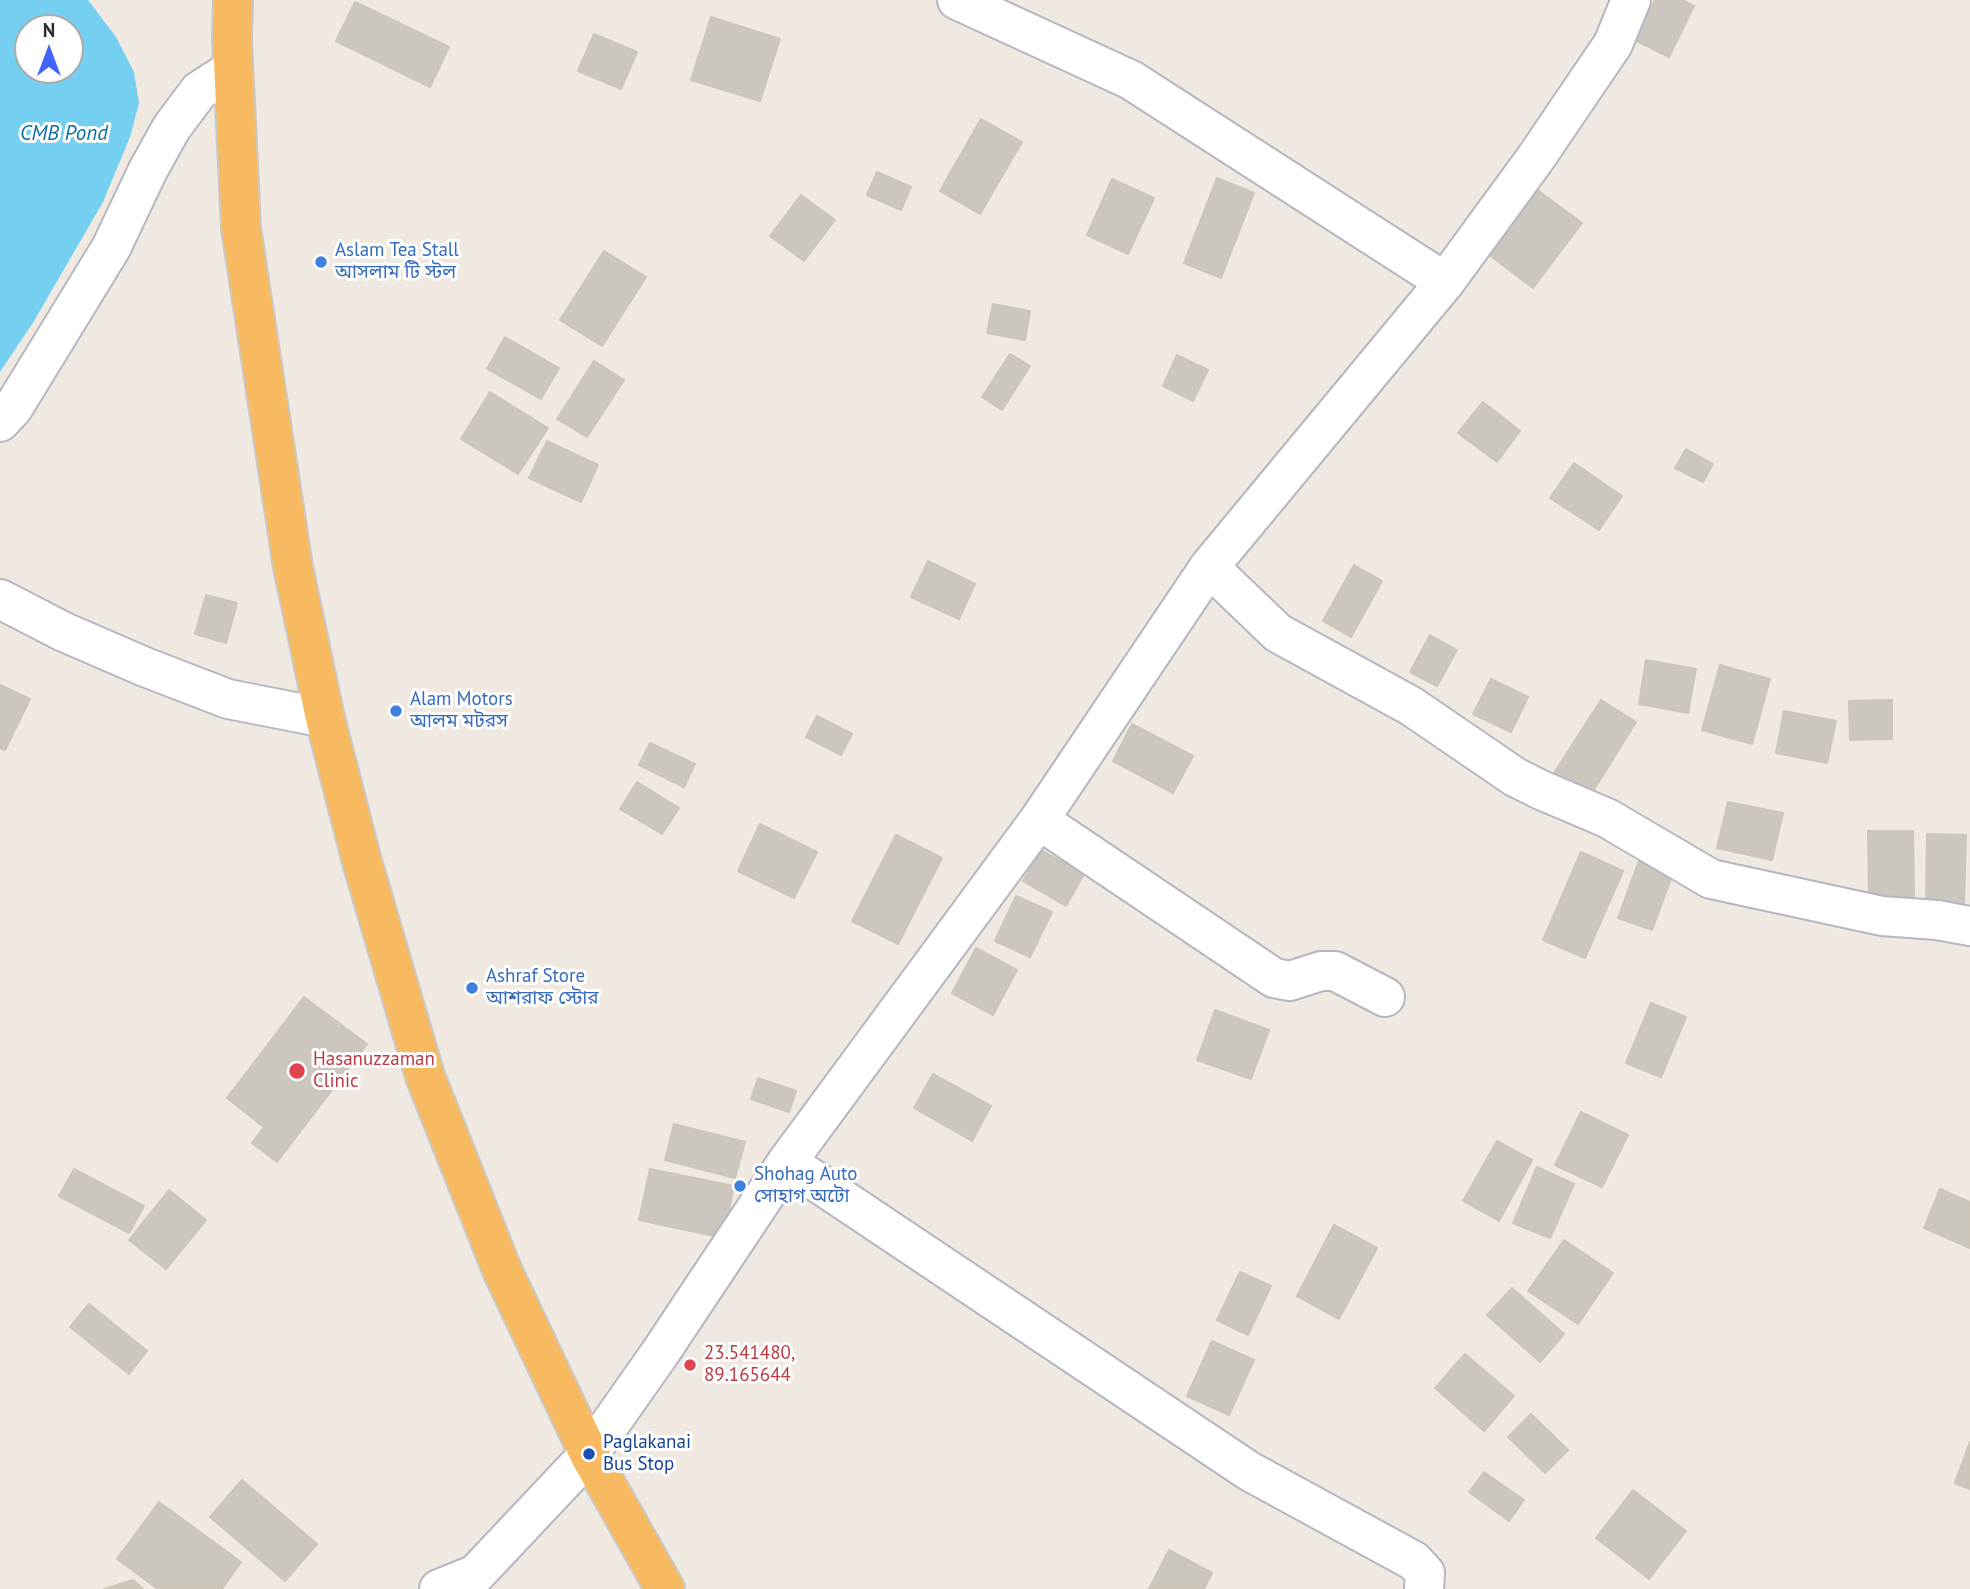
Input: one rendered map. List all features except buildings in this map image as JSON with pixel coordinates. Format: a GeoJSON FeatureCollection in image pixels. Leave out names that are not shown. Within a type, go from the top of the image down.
{"type":"FeatureCollection","features":[{"type":"Feature","properties":{"kind":"highway"},"geometry":{"type":"LineString","coordinates":[[233,0],[233,69],[241,228],[293,567],[325,718],[361,858],[425,1076],[502,1270],[589,1454],[664,1589]]}},
{"type":"Feature","properties":{"kind":"street"},"geometry":{"type":"LineString","coordinates":[[957,0],[1131,80],[1445,282]]}},
{"type":"Feature","properties":{"kind":"street"},"geometry":{"type":"LineString","coordinates":[[439,1589],[475,1581],[589,1454],[787,1162],[1039,820],[1209,567],[1445,282],[1535,159],[1613,44],[1631,0]]}},
{"type":"Feature","properties":{"kind":"street"},"geometry":{"type":"LineString","coordinates":[[0,422],[13,408],[111,248],[172,127],[199,91],[233,69]]}},
{"type":"Feature","properties":{"kind":"street"},"geometry":{"type":"LineString","coordinates":[[1209,567],[1279,633],[1411,706],[1516,777],[1607,818],[1711,879],[1882,916],[1937,920],[1970,926]]}},
{"type":"Feature","properties":{"kind":"street"},"geometry":{"type":"LineString","coordinates":[[0,600],[75,637],[228,699],[325,718]]}},
{"type":"Feature","properties":{"kind":"street"},"geometry":{"type":"LineString","coordinates":[[1039,820],[1274,978],[1290,981],[1321,971],[1335,971],[1385,996]]}},
{"type":"Feature","properties":{"kind":"street"},"geometry":{"type":"LineString","coordinates":[[787,1162],[1249,1471],[1414,1561],[1425,1573],[1424,1589]]}},
{"type":"Feature","properties":{"kind":"water","name":"CMB Pond"},"geometry":{"type":"Polygon","coordinates":[[[0,0],[88,0],[116,37],[134,72],[139,103],[130,137],[103,202],[34,321],[0,372],[0,0]]]}},
{"type":"Feature","properties":{"kind":"place","name":"Aslam Tea Stall আসলাম টি স্টল"},"geometry":{"type":"Point","coordinates":[321,262]}},
{"type":"Feature","properties":{"kind":"place","name":"Alam Motors আলম মটরস"},"geometry":{"type":"Point","coordinates":[396,711]}},
{"type":"Feature","properties":{"kind":"place","name":"Ashraf Store আশরাফ স্টোর"},"geometry":{"type":"Point","coordinates":[472,988]}},
{"type":"Feature","properties":{"kind":"place","name":"Hasanuzzaman Clinic"},"geometry":{"type":"Point","coordinates":[297,1071]}},
{"type":"Feature","properties":{"kind":"place","name":"Shohag Auto সোহাগ অটো"},"geometry":{"type":"Point","coordinates":[740,1186]}},
{"type":"Feature","properties":{"kind":"place","name":"23.541480, 89.165644"},"geometry":{"type":"Point","coordinates":[690,1365]}},
{"type":"Feature","properties":{"kind":"place","name":"Paglakanai Bus Stop"},"geometry":{"type":"Point","coordinates":[589,1454]}}]}
